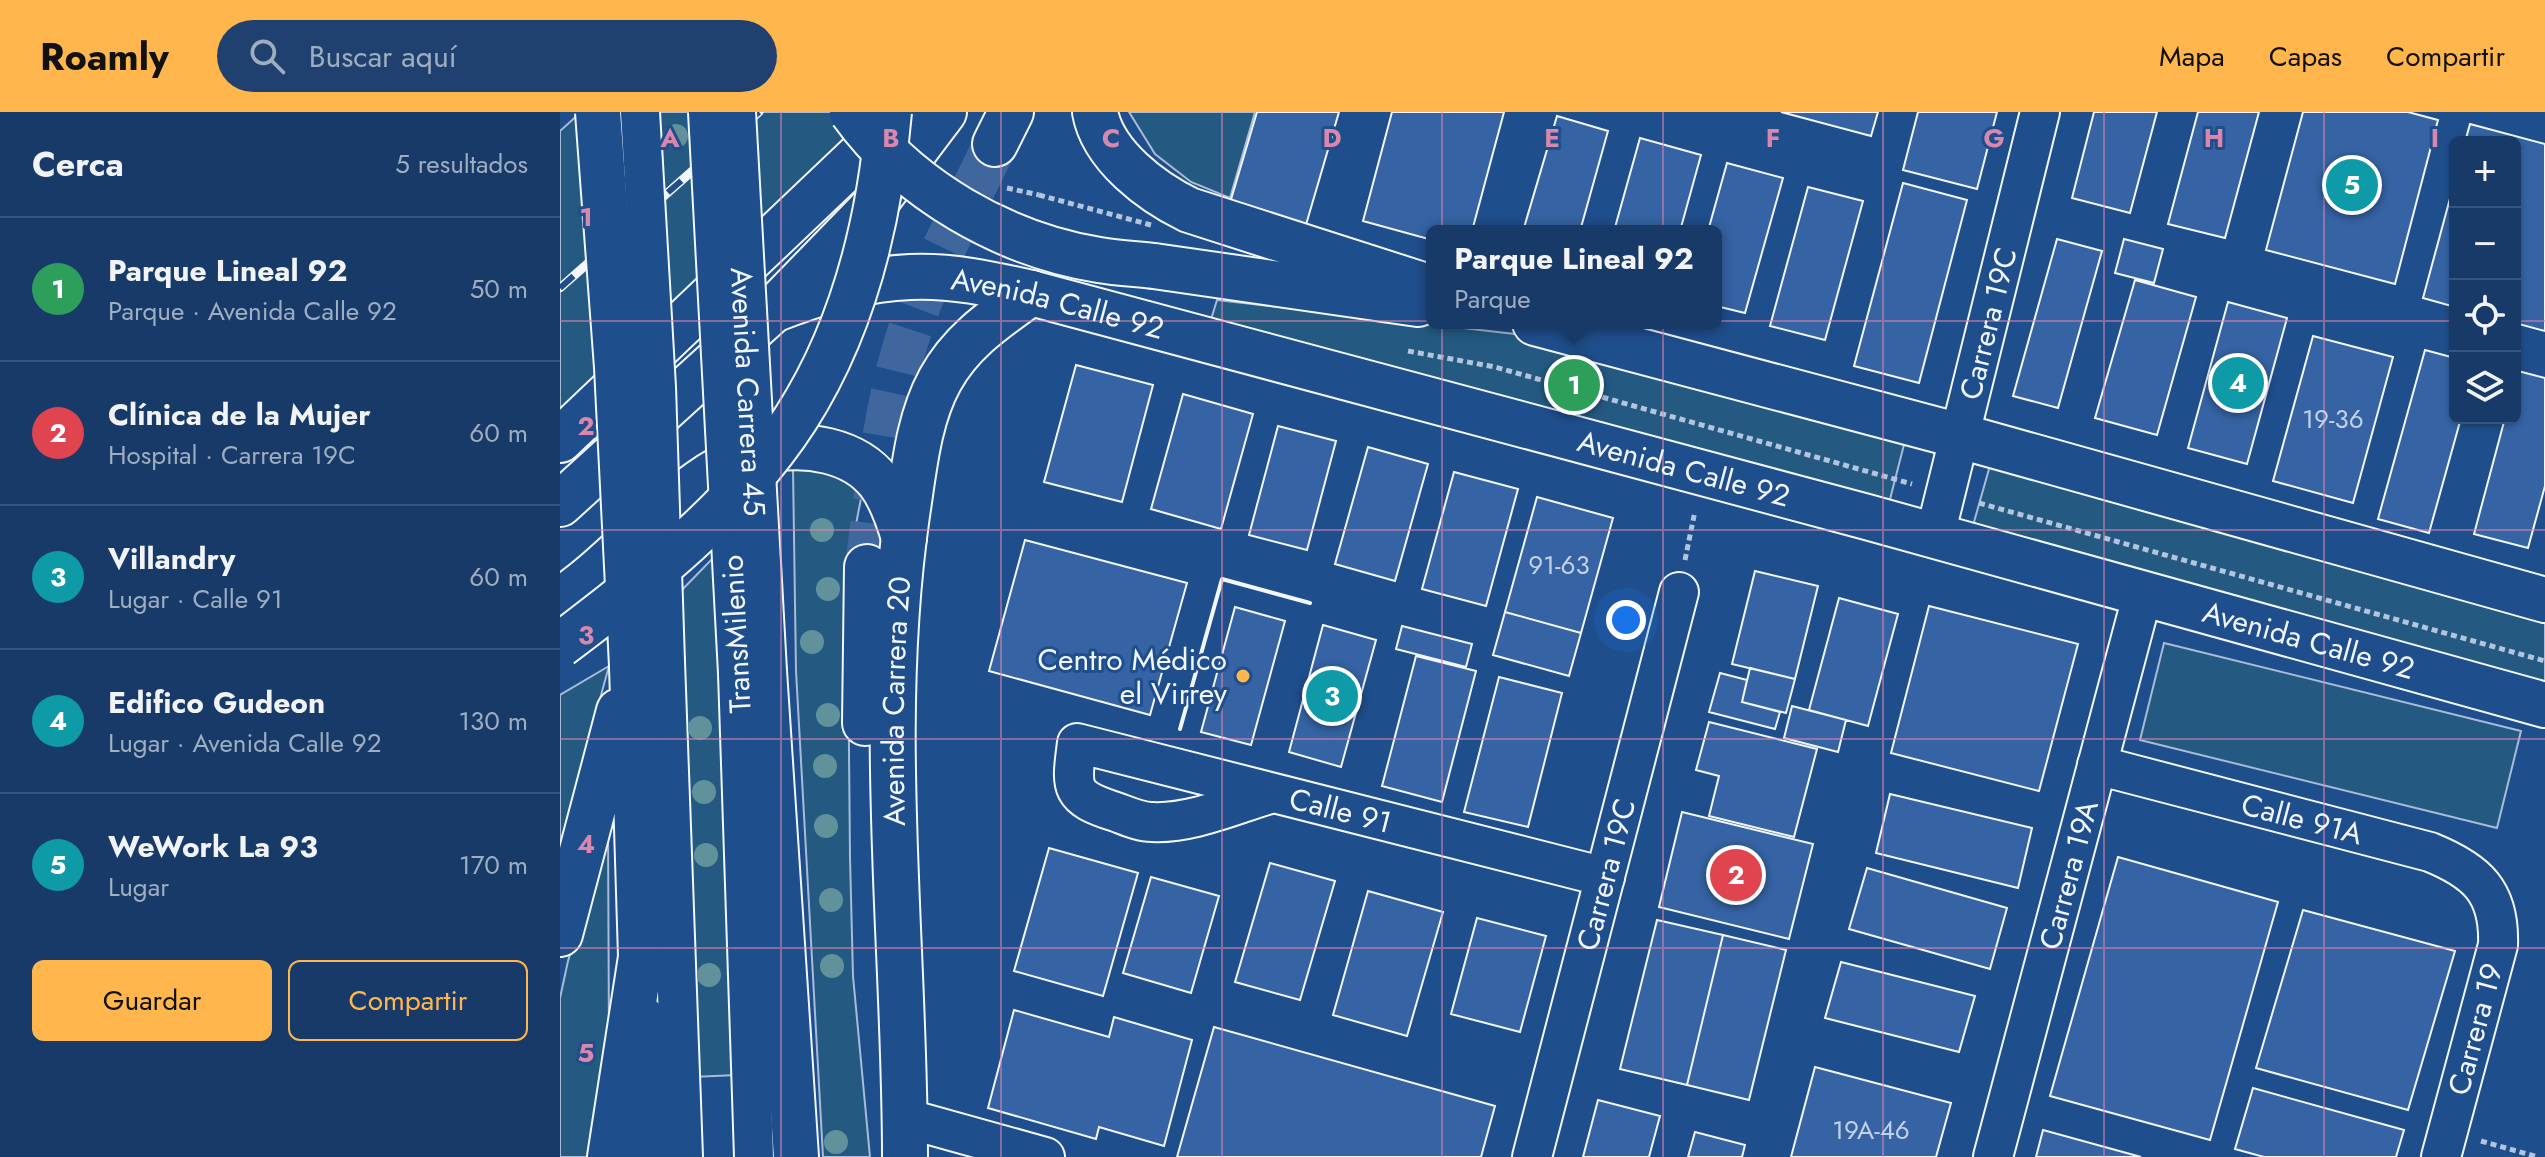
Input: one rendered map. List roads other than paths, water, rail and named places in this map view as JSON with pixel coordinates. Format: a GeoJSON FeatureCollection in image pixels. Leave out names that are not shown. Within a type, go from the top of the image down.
{"type":"FeatureCollection","features":[{"type":"Feature","properties":{"kind":"main road"},"geometry":{"type":"LineString","coordinates":[[598,112],[617,367],[648,664],[641,957],[646,1157]]}},
{"type":"Feature","properties":{"kind":"main road","name":"Avenida Carrera 45"},"geometry":{"type":"LineString","coordinates":[[733,112],[751,672]]}},
{"type":"Feature","properties":{"kind":"main road","name":"Avenida Calle 92"},"geometry":{"type":"LineString","coordinates":[[852,112],[899,164],[943,198],[992,226],[1044,247],[1098,260],[1157,248],[1426,305]]}},
{"type":"Feature","properties":{"kind":"main road","name":"Avenida Carrera 45"},"geometry":{"type":"LineString","coordinates":[[560,645],[699,531],[766,460],[796,419],[844,325],[867,254],[885,168],[889,112]]}},
{"type":"Feature","properties":{"kind":"main road"},"geometry":{"type":"LineString","coordinates":[[560,440],[905,112]]}},
{"type":"Feature","properties":{"kind":"main road"},"geometry":{"type":"LineString","coordinates":[[560,504],[773,310],[870,210],[944,112]]}},
{"type":"Feature","properties":{"kind":"main road"},"geometry":{"type":"LineString","coordinates":[[1095,112],[1113,150],[1162,197],[1189,210],[1426,286]]}},
{"type":"Feature","properties":{"kind":"main road","name":"Avenida Calle 92"},"geometry":{"type":"LineString","coordinates":[[773,310],[813,294],[909,277],[984,283],[1031,293],[1935,535],[2545,705]]}},
{"type":"Feature","properties":{"kind":"main road","name":"Avenida Carrera 20"},"geometry":{"type":"LineString","coordinates":[[905,1137],[894,738],[896,623],[904,538],[923,422],[939,381],[959,350],[1031,293]]}},
{"type":"Feature","properties":{"kind":"main road"},"geometry":{"type":"LineString","coordinates":[[1558,329],[1960,436],[2545,600]]}},
{"type":"Feature","properties":{"kind":"main road"},"geometry":{"type":"LineString","coordinates":[[560,600],[603,567],[703,479],[740,458],[768,449],[790,446],[815,448],[838,453],[863,467],[884,485],[895,507],[904,538]]}},
{"type":"Feature","properties":{"kind":"main road"},"geometry":{"type":"LineString","coordinates":[[867,567],[865,757],[884,1157]]}},
{"type":"Feature","properties":{"kind":"main road"},"geometry":{"type":"LineString","coordinates":[[560,934],[648,664]]}},
{"type":"Feature","properties":{"kind":"main road"},"geometry":{"type":"LineString","coordinates":[[751,672],[796,1157]]}},
{"type":"Feature","properties":{"kind":"main road"},"geometry":{"type":"LineString","coordinates":[[610,1157],[641,957]]}},
{"type":"Feature","properties":{"kind":"street"},"geometry":{"type":"LineString","coordinates":[[640,112],[656,387],[648,664],[683,1157]]}},
{"type":"Feature","properties":{"kind":"street","name":"TransMilenio"},"geometry":{"type":"LineString","coordinates":[[708,112],[751,672],[754,1157]]}},
{"type":"Feature","properties":{"kind":"street","name":"Carrera 19C"},"geometry":{"type":"LineString","coordinates":[[1935,535],[2040,112]]}},
{"type":"Feature","properties":{"kind":"street","name":"Carrera 19C"},"geometry":{"type":"LineString","coordinates":[[1532,1157],[1679,592]]}},
{"type":"Feature","properties":{"kind":"street","name":"Carrera 19A"},"geometry":{"type":"LineString","coordinates":[[1993,1157],[2143,593]]}},
{"type":"Feature","properties":{"kind":"street","name":"Calle 91"},"geometry":{"type":"LineString","coordinates":[[1273,793],[1175,822],[1148,822],[1087,802],[1076,791],[1073,776],[1077,743],[1605,877]]}},
{"type":"Feature","properties":{"kind":"street","name":"Calle 91A"},"geometry":{"type":"LineString","coordinates":[[2097,765],[2430,852],[2450,860],[2475,877],[2492,901]]}},
{"type":"Feature","properties":{"kind":"street","name":"Carrera 19"},"geometry":{"type":"LineString","coordinates":[[2444,1144],[2498,945],[2497,915],[2492,901]]}},
{"type":"Feature","properties":{"kind":"street"},"geometry":{"type":"LineString","coordinates":[[905,1137],[1045,1157]]}},
{"type":"Feature","properties":{"kind":"tunnel"},"geometry":{"type":"LineString","coordinates":[[867,567],[887,423],[907,339],[936,265],[995,144]]}},
{"type":"Feature","properties":{"kind":"railway"},"geometry":{"type":"LineString","coordinates":[[560,288],[759,112]]}},
{"type":"Feature","properties":{"kind":"place","name":"WeWork La 93"},"geometry":{"type":"Point","coordinates":[2352,185]}},
{"type":"Feature","properties":{"kind":"place","name":"Edifico Gudeon"},"geometry":{"type":"Point","coordinates":[2238,383]}},
{"type":"Feature","properties":{"kind":"place","name":"Parque Lineal 92"},"geometry":{"type":"Point","coordinates":[1574,385]}},
{"type":"Feature","properties":{"kind":"place","name":"Centro Médico el Virrey"},"geometry":{"type":"Point","coordinates":[1243,676]}},
{"type":"Feature","properties":{"kind":"place","name":"Villandry"},"geometry":{"type":"Point","coordinates":[1332,696]}},
{"type":"Feature","properties":{"kind":"place","name":"Clínica de la Mujer"},"geometry":{"type":"Point","coordinates":[1736,875]}}]}
